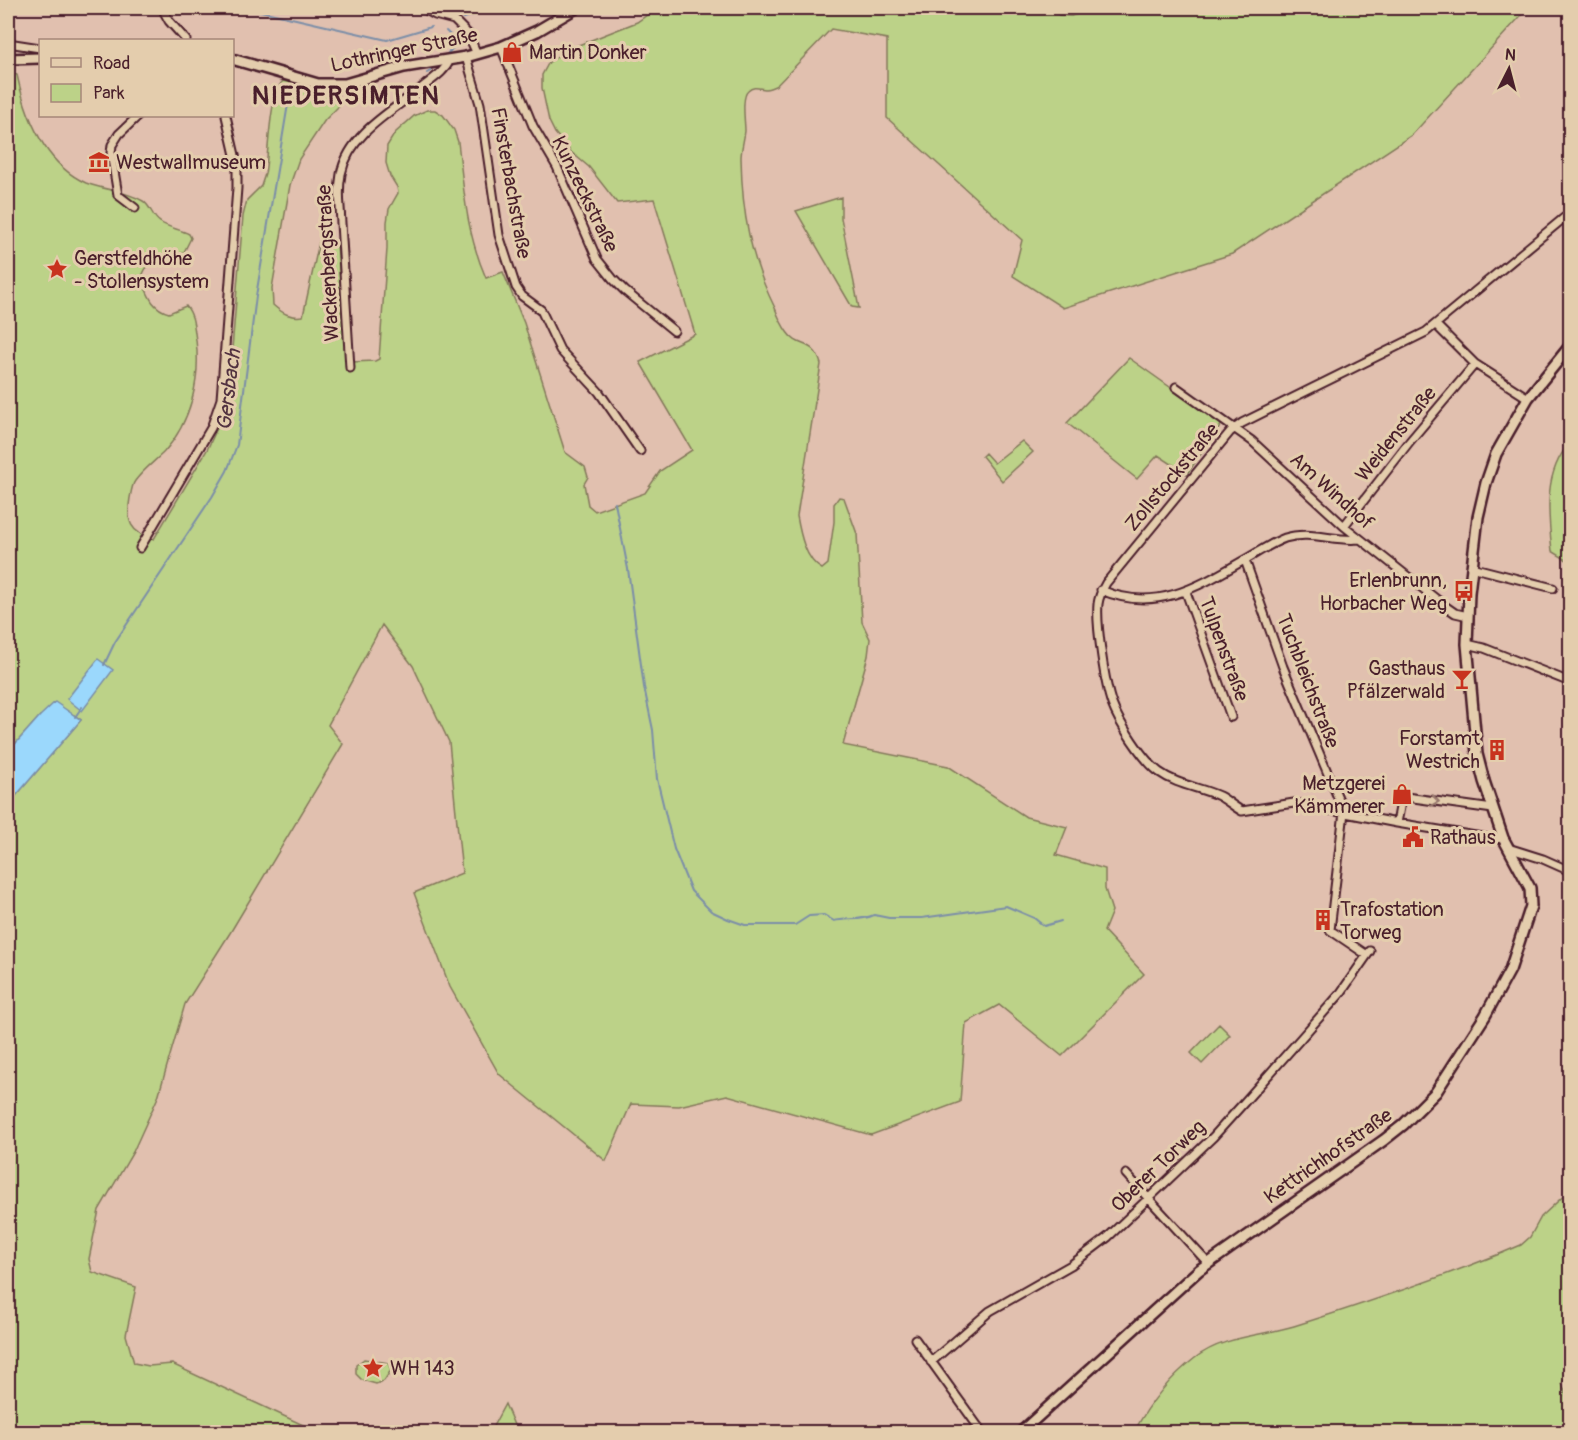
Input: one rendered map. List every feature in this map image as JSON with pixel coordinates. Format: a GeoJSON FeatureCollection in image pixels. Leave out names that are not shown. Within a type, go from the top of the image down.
{"type":"FeatureCollection","features":[{"type":"Feature","properties":{"kind":"street"},"geometry":{"type":"LineString","coordinates":[[162,8],[169,21],[185,39]]}},
{"type":"Feature","properties":{"kind":"street"},"geometry":{"type":"LineString","coordinates":[[422,8],[435,15],[454,20],[468,34],[477,54]]}},
{"type":"Feature","properties":{"kind":"street","name":"Lothringer Straße"},"geometry":{"type":"LineString","coordinates":[[234,60],[327,85],[345,84],[398,69],[466,57],[501,47],[576,8]]}},
{"type":"Feature","properties":{"kind":"street"},"geometry":{"type":"LineString","coordinates":[[8,44],[39,48]]}},
{"type":"Feature","properties":{"kind":"street","name":"Kunzeckstraße"},"geometry":{"type":"LineString","coordinates":[[501,47],[533,126],[557,167],[597,259],[625,291],[675,331]]}},
{"type":"Feature","properties":{"kind":"street","name":"Finsterbachstraße"},"geometry":{"type":"LineString","coordinates":[[466,57],[480,104],[499,235],[516,286],[522,296],[541,310],[560,350],[599,392],[640,451]]}},
{"type":"Feature","properties":{"kind":"street"},"geometry":{"type":"LineString","coordinates":[[8,58],[39,58]]}},
{"type":"Feature","properties":{"kind":"street","name":"Wackenbergstraße"},"geometry":{"type":"LineString","coordinates":[[350,368],[340,207],[342,168],[349,152],[365,133],[430,81],[446,67],[450,60]]}},
{"type":"Feature","properties":{"kind":"street"},"geometry":{"type":"LineString","coordinates":[[135,208],[123,200],[116,189],[111,153],[113,141],[137,117]]}},
{"type":"Feature","properties":{"kind":"street"},"geometry":{"type":"LineString","coordinates":[[140,548],[206,436],[221,399],[237,188],[235,150],[226,117]]}},
{"type":"Feature","properties":{"kind":"street","name":"Zollstockstraße"},"geometry":{"type":"LineString","coordinates":[[1101,590],[1222,439],[1235,428],[1436,325],[1570,213]]}},
{"type":"Feature","properties":{"kind":"street"},"geometry":{"type":"LineString","coordinates":[[1436,325],[1475,364],[1528,398]]}},
{"type":"Feature","properties":{"kind":"street","name":"Kettrichhofstraße"},"geometry":{"type":"LineString","coordinates":[[1021,1432],[1208,1263],[1403,1125],[1436,1092],[1506,979],[1529,913],[1530,888],[1503,838],[1477,754],[1467,644],[1471,567],[1478,517],[1496,454],[1528,398],[1570,346]]}},
{"type":"Feature","properties":{"kind":"street","name":"Weidenstraße"},"geometry":{"type":"LineString","coordinates":[[1344,526],[1410,441],[1475,364]]}},
{"type":"Feature","properties":{"kind":"street","name":"Am Windhof"},"geometry":{"type":"LineString","coordinates":[[1176,387],[1235,428],[1359,539],[1445,606],[1455,613],[1468,616]]}},
{"type":"Feature","properties":{"kind":"street"},"geometry":{"type":"LineString","coordinates":[[1359,539],[1287,537],[1186,592],[1148,599],[1123,597],[1101,590],[1098,615],[1112,705],[1123,725],[1157,770],[1181,783],[1217,795],[1242,811],[1294,803],[1397,823],[1503,838]]}},
{"type":"Feature","properties":{"kind":"street","name":"Tuchbleichstraße"},"geometry":{"type":"LineString","coordinates":[[1245,560],[1282,667],[1344,812]]}},
{"type":"Feature","properties":{"kind":"street"},"geometry":{"type":"LineString","coordinates":[[1471,567],[1553,588]]}},
{"type":"Feature","properties":{"kind":"street","name":"Tulpenstraße"},"geometry":{"type":"LineString","coordinates":[[1186,592],[1231,717]]}},
{"type":"Feature","properties":{"kind":"street"},"geometry":{"type":"LineString","coordinates":[[1467,644],[1484,648],[1570,682]]}},
{"type":"Feature","properties":{"kind":"street"},"geometry":{"type":"LineString","coordinates":[[1397,823],[1401,802],[1406,797],[1493,809]]}},
{"type":"Feature","properties":{"kind":"street","name":"Oberer Torweg"},"geometry":{"type":"LineString","coordinates":[[931,1362],[990,1311],[1081,1259],[1108,1237],[1213,1137],[1308,1032],[1353,977],[1369,953],[1330,930],[1344,812]]}},
{"type":"Feature","properties":{"kind":"street"},"geometry":{"type":"LineString","coordinates":[[1508,849],[1543,859],[1570,871]]}},
{"type":"Feature","properties":{"kind":"street"},"geometry":{"type":"LineString","coordinates":[[1126,1174],[1208,1263]]}},
{"type":"Feature","properties":{"kind":"street"},"geometry":{"type":"LineString","coordinates":[[915,1339],[982,1432]]}},
{"type":"Feature","properties":{"kind":"green space"},"geometry":{"type":"Polygon","coordinates":[[[657,8],[1053,8],[1059,15],[1071,16],[1084,12],[1082,8],[1528,8],[1412,135],[1232,254],[1063,308],[1013,276],[1022,240],[887,118],[887,39],[831,29],[777,85],[766,89],[750,89],[746,94],[744,104],[745,131],[741,151],[743,198],[749,235],[759,271],[785,329],[796,341],[810,347],[818,356],[821,364],[797,516],[800,530],[807,553],[822,569],[828,564],[834,504],[839,497],[844,498],[857,534],[862,622],[870,639],[868,656],[843,745],[948,766],[1026,817],[1067,827],[1056,855],[1105,869],[1105,889],[1112,911],[1104,931],[1144,974],[1062,1056],[999,1005],[966,1023],[960,1102],[871,1135],[727,1095],[679,1106],[631,1104],[606,1161],[499,1074],[450,987],[414,893],[462,873],[449,742],[413,666],[382,625],[328,725],[343,744],[185,1004],[158,1097],[133,1152],[99,1210],[89,1259],[92,1272],[136,1287],[126,1335],[134,1363],[149,1366],[172,1364],[318,1432],[8,1432],[8,805],[81,720],[74,715],[40,716],[8,752],[8,72],[17,75],[26,106],[39,137],[48,151],[71,175],[86,183],[143,201],[160,222],[189,234],[191,238],[184,252],[168,260],[147,266],[141,278],[151,300],[158,308],[169,313],[186,306],[191,313],[196,340],[197,370],[192,399],[181,427],[164,452],[142,473],[132,487],[129,506],[130,519],[132,525],[140,533],[154,539],[207,450],[224,413],[229,385],[243,216],[247,200],[261,186],[265,174],[272,110],[278,88],[283,81],[338,95],[340,100],[339,106],[325,120],[299,159],[290,185],[272,288],[273,305],[286,314],[303,316],[319,242],[323,240],[337,243],[346,353],[351,362],[379,359],[387,222],[389,209],[398,193],[386,163],[387,146],[395,133],[414,116],[427,110],[435,110],[443,115],[454,130],[458,142],[467,211],[479,261],[486,278],[503,272],[524,323],[565,452],[585,467],[588,477],[584,484],[588,505],[595,511],[645,493],[660,471],[692,450],[640,362],[695,334],[654,199],[617,203],[589,167],[571,152],[555,133],[549,121],[542,88],[542,75],[549,62],[571,48],[637,22],[657,8]]]}},
{"type":"Feature","properties":{"kind":"green space"},"geometry":{"type":"Polygon","coordinates":[[[841,197],[841,218],[859,308],[852,307],[796,211],[841,197]]]}},
{"type":"Feature","properties":{"kind":"green space"},"geometry":{"type":"Polygon","coordinates":[[[1129,358],[1222,424],[1187,474],[1158,455],[1137,479],[1067,423],[1129,358]]]}},
{"type":"Feature","properties":{"kind":"green space"},"geometry":{"type":"Polygon","coordinates":[[[1022,441],[1033,452],[1002,481],[982,456],[985,453],[994,463],[1022,441]]]}},
{"type":"Feature","properties":{"kind":"green space"},"geometry":{"type":"Polygon","coordinates":[[[1570,443],[1570,562],[1552,551],[1549,494],[1555,467],[1561,454],[1570,443]]]}},
{"type":"Feature","properties":{"kind":"green space"},"geometry":{"type":"Polygon","coordinates":[[[1219,1024],[1230,1035],[1202,1064],[1191,1053],[1219,1024]]]}},
{"type":"Feature","properties":{"kind":"green space"},"geometry":{"type":"Polygon","coordinates":[[[1570,1190],[1570,1372],[1562,1383],[1570,1406],[1570,1432],[1134,1432],[1146,1411],[1168,1383],[1206,1351],[1230,1341],[1294,1326],[1373,1300],[1451,1273],[1521,1245],[1530,1237],[1541,1217],[1570,1190]]]}},
{"type":"Feature","properties":{"kind":"green space"},"geometry":{"type":"Polygon","coordinates":[[[364,1359],[388,1363],[391,1370],[384,1381],[376,1384],[362,1380],[356,1374],[356,1365],[364,1359]]]}},
{"type":"Feature","properties":{"kind":"green space"},"geometry":{"type":"Polygon","coordinates":[[[505,1404],[517,1432],[490,1432],[505,1404]]]}},
{"type":"Feature","properties":{"kind":"water"},"geometry":{"type":"Polygon","coordinates":[[[98,659],[113,670],[82,711],[67,699],[98,659]]]}},
{"type":"Feature","properties":{"kind":"water"},"geometry":{"type":"Polygon","coordinates":[[[55,702],[81,720],[8,805],[8,752],[55,702]]]}},
{"type":"Feature","properties":{"kind":"waterway"},"geometry":{"type":"LineString","coordinates":[[248,8],[387,40],[431,27]]}},
{"type":"Feature","properties":{"kind":"waterway"},"geometry":{"type":"LineString","coordinates":[[464,18],[493,8]]}},
{"type":"Feature","properties":{"kind":"waterway"},"geometry":{"type":"LineString","coordinates":[[446,31],[455,46],[448,53]]}},
{"type":"Feature","properties":{"kind":"waterway"},"geometry":{"type":"LineString","coordinates":[[427,73],[432,70]]}},
{"type":"Feature","properties":{"kind":"waterway","name":"Gersbach"},"geometry":{"type":"LineString","coordinates":[[104,665],[115,642],[212,497],[227,471],[237,445],[256,296],[291,86]]}},
{"type":"Feature","properties":{"kind":"waterway"},"geometry":{"type":"LineString","coordinates":[[615,503],[628,569],[644,687],[653,730],[657,779],[674,849],[691,891],[711,911],[745,925],[795,925],[809,916],[824,915],[834,921],[874,915],[889,918],[922,918],[1006,906],[1034,918],[1044,926],[1061,921]]}},
{"type":"Feature","properties":{"kind":"waterway"},"geometry":{"type":"LineString","coordinates":[[75,717],[82,707]]}},
{"type":"Feature","properties":{"kind":"place","name":"Martin Donker"},"geometry":{"type":"Point","coordinates":[512,52]}},
{"type":"Feature","properties":{"kind":"place","name":"Westwallmuseum"},"geometry":{"type":"Point","coordinates":[99,162]}},
{"type":"Feature","properties":{"kind":"place","name":"Gerstfeldhöhe - Stollensystem"},"geometry":{"type":"Point","coordinates":[57,269]}},
{"type":"Feature","properties":{"kind":"place","name":"Erlenbrunn, Horbacher Weg"},"geometry":{"type":"Point","coordinates":[1464,591]}},
{"type":"Feature","properties":{"kind":"place","name":"Gasthaus Pfälzerwald"},"geometry":{"type":"Point","coordinates":[1462,679]}},
{"type":"Feature","properties":{"kind":"place","name":"Forstamt Westrich"},"geometry":{"type":"Point","coordinates":[1497,750]}},
{"type":"Feature","properties":{"kind":"place","name":"Metzgerei Kämmerer"},"geometry":{"type":"Point","coordinates":[1402,794]}},
{"type":"Feature","properties":{"kind":"place","name":"Rathaus"},"geometry":{"type":"Point","coordinates":[1413,837]}},
{"type":"Feature","properties":{"kind":"place","name":"Trafostation Torweg"},"geometry":{"type":"Point","coordinates":[1323,920]}},
{"type":"Feature","properties":{"kind":"place","name":"WH 143"},"geometry":{"type":"Point","coordinates":[373,1368]}},
{"type":"Feature","properties":{"kind":"district","name":"NIEDERSIMTEN"},"geometry":{"type":"Point","coordinates":[346,96]}}]}
